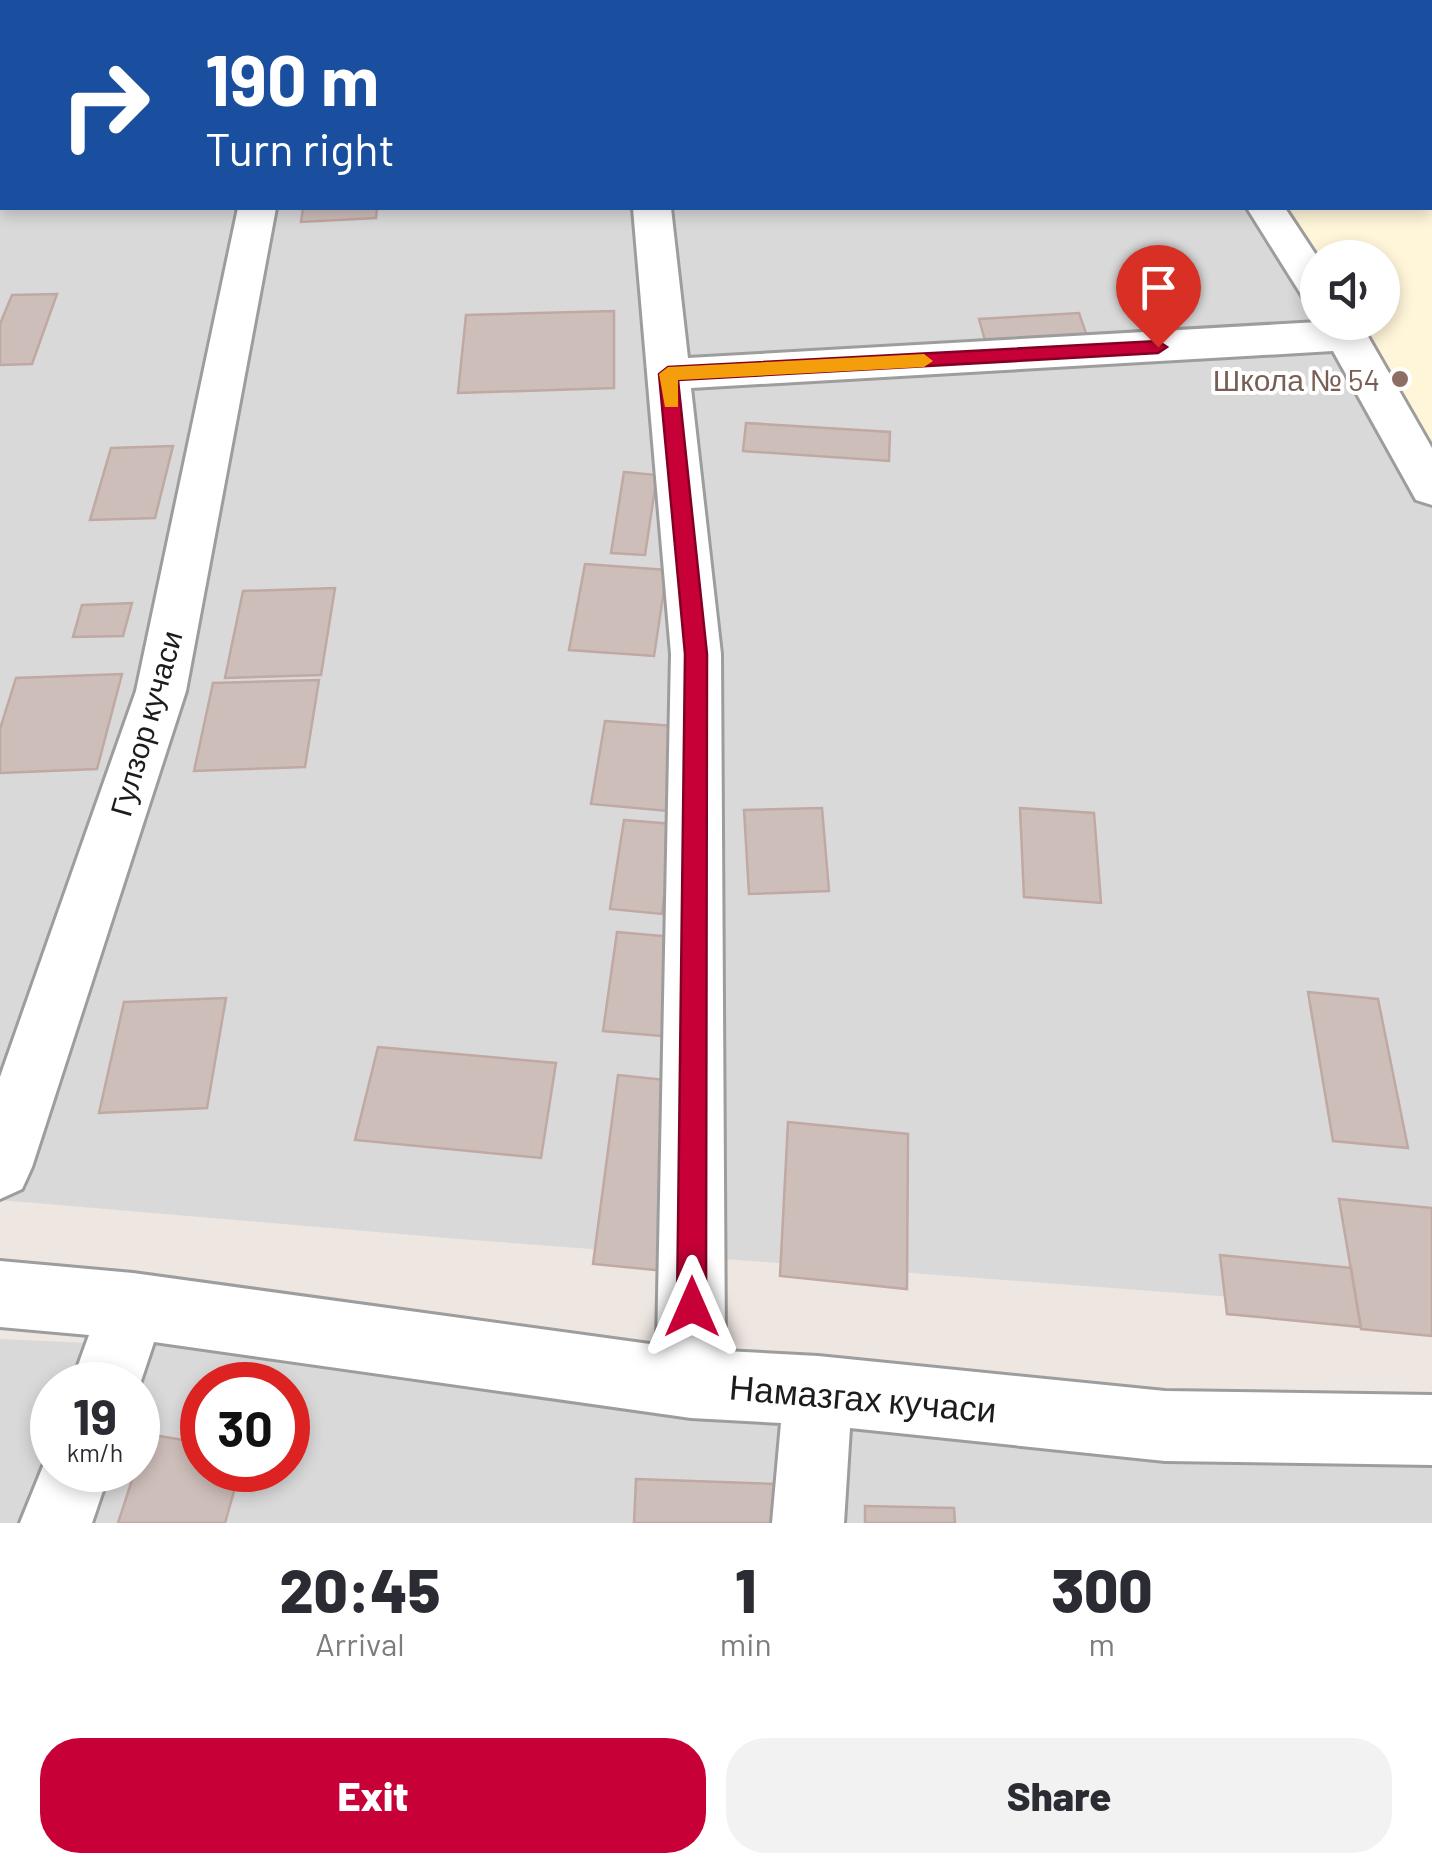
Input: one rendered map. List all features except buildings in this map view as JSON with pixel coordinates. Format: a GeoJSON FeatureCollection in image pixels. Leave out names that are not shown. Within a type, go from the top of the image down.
{"type":"FeatureCollection","features":[{"type":"Feature","properties":{"kind":"street","name":"Гулзор кучаси"},"geometry":{"type":"LineString","coordinates":[[0,1167],[161,691],[257,210]]}},
{"type":"Feature","properties":{"kind":"street"},"geometry":{"type":"LineString","coordinates":[[652,210],[696,654],[691,1384]]}},
{"type":"Feature","properties":{"kind":"street"},"geometry":{"type":"LineString","coordinates":[[1267,210],[1300,262]]}},
{"type":"Feature","properties":{"kind":"street"},"geometry":{"type":"LineString","coordinates":[[668,374],[1300,333]]}},
{"type":"Feature","properties":{"kind":"street"},"geometry":{"type":"LineString","coordinates":[[1348,340],[1432,488]]}},
{"type":"Feature","properties":{"kind":"street","name":"Намазгах кучаси"},"geometry":{"type":"LineString","coordinates":[[0,1294],[133,1306],[691,1384],[818,1390],[1165,1426],[1432,1430]]}},
{"type":"Feature","properties":{"kind":"street"},"geometry":{"type":"LineString","coordinates":[[113,1362],[133,1306]]}},
{"type":"Feature","properties":{"kind":"street"},"geometry":{"type":"LineString","coordinates":[[808,1523],[818,1390]]}},
{"type":"Feature","properties":{"kind":"street"},"geometry":{"type":"LineString","coordinates":[[56,1523],[67,1492]]}},
{"type":"Feature","properties":{"kind":"shaded area"},"geometry":{"type":"Polygon","coordinates":[[[0,210],[1432,210],[1432,1312],[459,1239],[0,1200],[0,210]]]}},
{"type":"Feature","properties":{"kind":"shaded area","name":"Школа № 54"},"geometry":{"type":"Polygon","coordinates":[[[1267,210],[1432,210],[1432,488],[1345,340],[1400,340],[1400,240],[1300,240],[1300,265],[1267,210]]]}},
{"type":"Feature","properties":{"kind":"shaded area"},"geometry":{"type":"Polygon","coordinates":[[[0,1339],[870,1378],[1432,1430],[1432,1523],[0,1523],[0,1339]]]}},
{"type":"Feature","properties":{"kind":"slow traffic"},"geometry":{"type":"LineString","coordinates":[[671,402],[668,374],[924,361]]}},
{"type":"Feature","properties":{"kind":"place","name":"Школа № 54"},"geometry":{"type":"Point","coordinates":[1400,379]}},
{"type":"Feature","properties":{"kind":"route"},"geometry":{"type":"LineString","coordinates":[[692,1307],[696,654],[668,374],[1158,347]]}}]}
